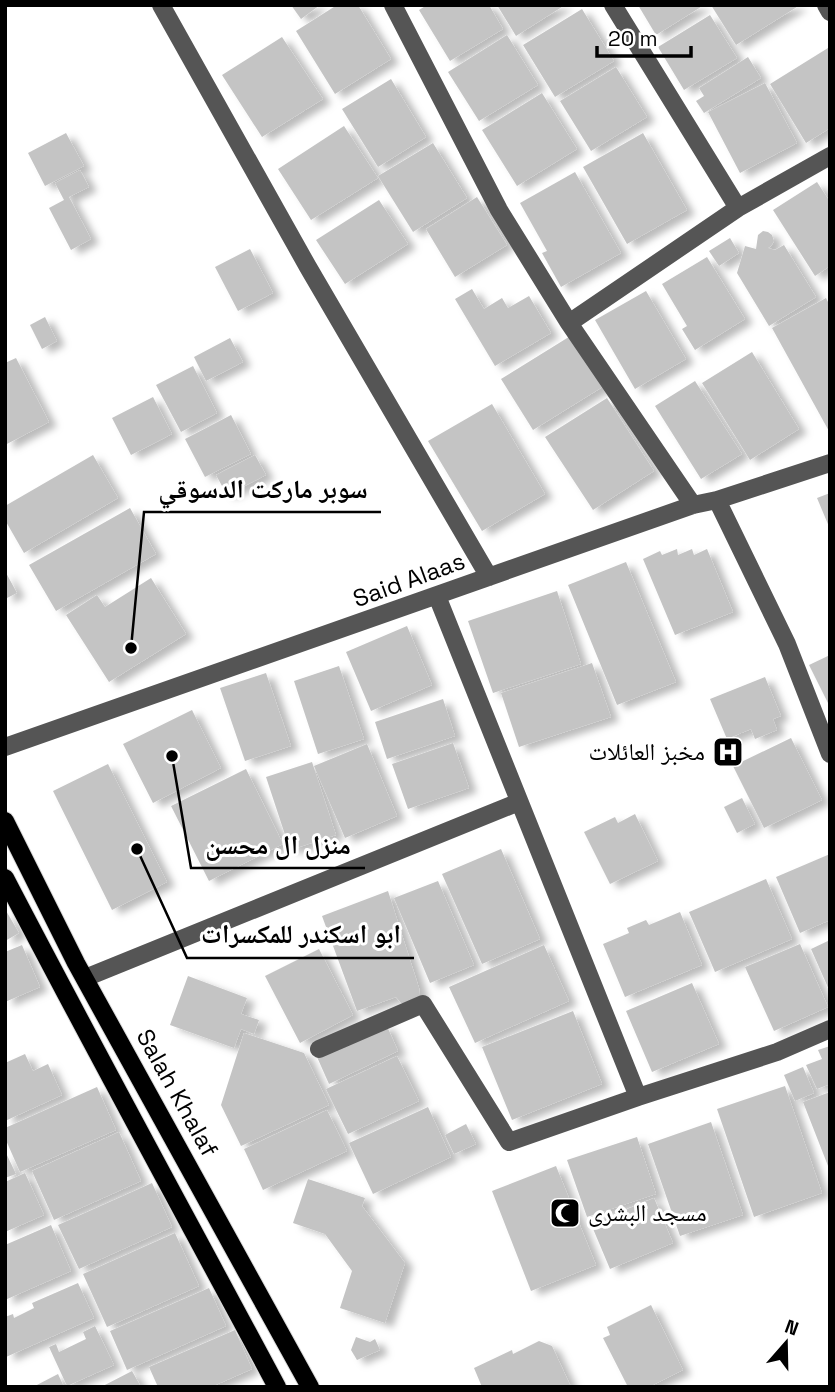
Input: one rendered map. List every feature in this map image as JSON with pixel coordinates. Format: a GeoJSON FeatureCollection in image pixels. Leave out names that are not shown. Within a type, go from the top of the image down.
{"type":"FeatureCollection","features":[{"type":"Feature","properties":{"kind":"main road","name":"Salah Khalaf"},"geometry":{"type":"LineString","coordinates":[[5,821],[85,978],[310,1387]]}},
{"type":"Feature","properties":{"kind":"main road","name":"Salah Khalaf"},"geometry":{"type":"LineString","coordinates":[[5,878],[80,1023],[277,1387]]}},
{"type":"Feature","properties":{"kind":"street"},"geometry":{"type":"LineString","coordinates":[[161,5],[308,267],[489,577]]}},
{"type":"Feature","properties":{"kind":"street"},"geometry":{"type":"LineString","coordinates":[[393,5],[499,210],[569,323],[693,505]]}},
{"type":"Feature","properties":{"kind":"street"},"geometry":{"type":"LineString","coordinates":[[613,5],[738,208]]}},
{"type":"Feature","properties":{"kind":"street"},"geometry":{"type":"LineString","coordinates":[[826,5],[830,12]]}},
{"type":"Feature","properties":{"kind":"street"},"geometry":{"type":"LineString","coordinates":[[569,323],[738,208],[830,156]]}},
{"type":"Feature","properties":{"kind":"street","name":"Said Alaas"},"geometry":{"type":"LineString","coordinates":[[5,747],[693,505],[717,500],[830,463]]}},
{"type":"Feature","properties":{"kind":"street"},"geometry":{"type":"LineString","coordinates":[[717,500],[787,644],[830,754]]}},
{"type":"Feature","properties":{"kind":"street"},"geometry":{"type":"LineString","coordinates":[[437,596],[638,1097]]}},
{"type":"Feature","properties":{"kind":"street"},"geometry":{"type":"LineString","coordinates":[[85,978],[519,802]]}},
{"type":"Feature","properties":{"kind":"street"},"geometry":{"type":"LineString","coordinates":[[319,1049],[423,1004],[509,1142],[777,1052],[830,1029]]}},
{"type":"Feature","properties":{"kind":"building"},"geometry":{"type":"Polygon","coordinates":[[[291,5],[320,5],[301,19],[291,5]]]}},
{"type":"Feature","properties":{"kind":"building"},"geometry":{"type":"Polygon","coordinates":[[[337,5],[358,5],[391,59],[335,94],[296,31],[337,5]]]}},
{"type":"Feature","properties":{"kind":"building"},"geometry":{"type":"Polygon","coordinates":[[[427,5],[489,5],[503,29],[450,61],[419,10],[427,5]]]}},
{"type":"Feature","properties":{"kind":"building"},"geometry":{"type":"Polygon","coordinates":[[[497,5],[565,5],[516,36],[497,5]]]}},
{"type":"Feature","properties":{"kind":"building"},"geometry":{"type":"Polygon","coordinates":[[[638,5],[704,5],[656,35],[638,5]]]}},
{"type":"Feature","properties":{"kind":"building"},"geometry":{"type":"Polygon","coordinates":[[[711,5],[800,5],[736,45],[711,5]]]}},
{"type":"Feature","properties":{"kind":"building"},"geometry":{"type":"Polygon","coordinates":[[[582,9],[614,61],[555,97],[523,45],[582,9]]]}},
{"type":"Feature","properties":{"kind":"building"},"geometry":{"type":"Polygon","coordinates":[[[710,15],[737,58],[684,90],[658,47],[710,15]]]}},
{"type":"Feature","properties":{"kind":"building"},"geometry":{"type":"Polygon","coordinates":[[[507,35],[538,85],[479,121],[448,72],[507,35]]]}},
{"type":"Feature","properties":{"kind":"building"},"geometry":{"type":"Polygon","coordinates":[[[282,37],[323,99],[262,137],[222,75],[282,37]]]}},
{"type":"Feature","properties":{"kind":"building"},"geometry":{"type":"Polygon","coordinates":[[[828,48],[830,128],[806,143],[770,84],[828,48]]]}},
{"type":"Feature","properties":{"kind":"building"},"geometry":{"type":"Polygon","coordinates":[[[748,57],[761,78],[704,113],[696,101],[704,96],[699,88],[748,57]]]}},
{"type":"Feature","properties":{"kind":"building"},"geometry":{"type":"Polygon","coordinates":[[[616,67],[647,117],[591,151],[560,101],[616,67]]]}},
{"type":"Feature","properties":{"kind":"building"},"geometry":{"type":"Polygon","coordinates":[[[391,79],[426,137],[378,167],[342,109],[391,79]]]}},
{"type":"Feature","properties":{"kind":"building"},"geometry":{"type":"Polygon","coordinates":[[[765,83],[797,143],[740,173],[708,112],[765,83]]]}},
{"type":"Feature","properties":{"kind":"building"},"geometry":{"type":"Polygon","coordinates":[[[542,93],[577,149],[517,186],[482,130],[542,93]]]}},
{"type":"Feature","properties":{"kind":"building"},"geometry":{"type":"Polygon","coordinates":[[[344,126],[378,178],[311,220],[278,169],[344,126]]]}},
{"type":"Feature","properties":{"kind":"building"},"geometry":{"type":"Polygon","coordinates":[[[66,133],[84,166],[45,186],[28,153],[66,133]]]}},
{"type":"Feature","properties":{"kind":"building"},"geometry":{"type":"Polygon","coordinates":[[[643,133],[687,210],[627,244],[583,167],[643,133]]]}},
{"type":"Feature","properties":{"kind":"building"},"geometry":{"type":"Polygon","coordinates":[[[433,143],[467,198],[413,232],[378,176],[433,143]]]}},
{"type":"Feature","properties":{"kind":"building"},"geometry":{"type":"Polygon","coordinates":[[[80,170],[89,187],[69,197],[91,239],[71,250],[49,208],[64,200],[55,183],[80,170]]]}},
{"type":"Feature","properties":{"kind":"building"},"geometry":{"type":"Polygon","coordinates":[[[575,172],[621,253],[561,287],[542,253],[547,251],[520,203],[575,172]]]}},
{"type":"Feature","properties":{"kind":"building"},"geometry":{"type":"Polygon","coordinates":[[[817,182],[830,202],[830,266],[815,276],[773,210],[817,182]]]}},
{"type":"Feature","properties":{"kind":"building"},"geometry":{"type":"Polygon","coordinates":[[[477,197],[507,245],[455,277],[426,229],[477,197]]]}},
{"type":"Feature","properties":{"kind":"building"},"geometry":{"type":"Polygon","coordinates":[[[379,200],[408,244],[345,284],[316,240],[379,200]]]}},
{"type":"Feature","properties":{"kind":"building"},"geometry":{"type":"Polygon","coordinates":[[[763,231],[772,235],[774,241],[768,248],[775,250],[784,245],[816,297],[769,326],[737,273],[745,246],[756,249],[758,235],[763,231]]]}},
{"type":"Feature","properties":{"kind":"building"},"geometry":{"type":"Polygon","coordinates":[[[730,238],[739,253],[719,266],[709,251],[730,238]]]}},
{"type":"Feature","properties":{"kind":"building"},"geometry":{"type":"Polygon","coordinates":[[[250,249],[273,293],[238,311],[215,267],[250,249]]]}},
{"type":"Feature","properties":{"kind":"building"},"geometry":{"type":"Polygon","coordinates":[[[707,257],[745,319],[695,350],[682,329],[687,326],[662,284],[707,257]]]}},
{"type":"Feature","properties":{"kind":"building"},"geometry":{"type":"Polygon","coordinates":[[[472,289],[484,309],[502,298],[508,308],[529,296],[551,333],[495,366],[455,299],[472,289]]]}},
{"type":"Feature","properties":{"kind":"building"},"geometry":{"type":"Polygon","coordinates":[[[646,291],[686,359],[635,389],[595,320],[646,291]]]}},
{"type":"Feature","properties":{"kind":"building"},"geometry":{"type":"Polygon","coordinates":[[[826,298],[830,306],[830,433],[772,328],[826,298]]]}},
{"type":"Feature","properties":{"kind":"building"},"geometry":{"type":"Polygon","coordinates":[[[45,317],[57,341],[42,349],[30,325],[45,317]]]}},
{"type":"Feature","properties":{"kind":"building"},"geometry":{"type":"Polygon","coordinates":[[[572,335],[604,386],[533,430],[501,379],[572,335]]]}},
{"type":"Feature","properties":{"kind":"building"},"geometry":{"type":"Polygon","coordinates":[[[230,338],[243,362],[206,381],[194,357],[230,338]]]}},
{"type":"Feature","properties":{"kind":"building"},"geometry":{"type":"Polygon","coordinates":[[[752,352],[799,429],[750,460],[702,383],[752,352]]]}},
{"type":"Feature","properties":{"kind":"building"},"geometry":{"type":"Polygon","coordinates":[[[16,358],[49,422],[5,445],[5,363],[16,358]]]}},
{"type":"Feature","properties":{"kind":"building"},"geometry":{"type":"Polygon","coordinates":[[[193,366],[217,413],[181,432],[156,385],[193,366]]]}},
{"type":"Feature","properties":{"kind":"building"},"geometry":{"type":"Polygon","coordinates":[[[695,381],[742,454],[701,479],[655,406],[695,381]]]}},
{"type":"Feature","properties":{"kind":"building"},"geometry":{"type":"Polygon","coordinates":[[[153,397],[172,434],[131,455],[112,418],[153,397]]]}},
{"type":"Feature","properties":{"kind":"building"},"geometry":{"type":"Polygon","coordinates":[[[607,398],[654,471],[593,510],[545,437],[607,398]]]}},
{"type":"Feature","properties":{"kind":"building"},"geometry":{"type":"Polygon","coordinates":[[[492,404],[545,494],[482,531],[428,441],[492,404]]]}},
{"type":"Feature","properties":{"kind":"building"},"geometry":{"type":"Polygon","coordinates":[[[231,415],[251,454],[205,477],[185,439],[231,415]]]}},
{"type":"Feature","properties":{"kind":"building"},"geometry":{"type":"Polygon","coordinates":[[[93,455],[118,498],[24,553],[5,520],[5,506],[93,455]]]}},
{"type":"Feature","properties":{"kind":"building"},"geometry":{"type":"Polygon","coordinates":[[[255,455],[266,475],[227,495],[216,475],[255,455]]]}},
{"type":"Feature","properties":{"kind":"building"},"geometry":{"type":"Polygon","coordinates":[[[830,493],[830,529],[817,498],[830,493]]]}},
{"type":"Feature","properties":{"kind":"building"},"geometry":{"type":"Polygon","coordinates":[[[130,508],[156,554],[56,611],[29,565],[130,508]]]}},
{"type":"Feature","properties":{"kind":"building"},"geometry":{"type":"Polygon","coordinates":[[[677,549],[678,555],[692,549],[694,555],[707,549],[733,612],[675,635],[643,559],[660,551],[662,555],[677,549]]]}},
{"type":"Feature","properties":{"kind":"building"},"geometry":{"type":"Polygon","coordinates":[[[626,562],[676,682],[617,705],[568,585],[626,562]]]}},
{"type":"Feature","properties":{"kind":"building"},"geometry":{"type":"Polygon","coordinates":[[[5,571],[17,593],[5,599],[5,571]]]}},
{"type":"Feature","properties":{"kind":"building"},"geometry":{"type":"Polygon","coordinates":[[[151,578],[186,634],[109,682],[66,615],[97,595],[105,607],[151,578]]]}},
{"type":"Feature","properties":{"kind":"building"},"geometry":{"type":"Polygon","coordinates":[[[557,591],[581,664],[493,693],[468,621],[557,591]]]}},
{"type":"Feature","properties":{"kind":"building"},"geometry":{"type":"Polygon","coordinates":[[[407,626],[432,685],[371,711],[346,652],[407,626]]]}},
{"type":"Feature","properties":{"kind":"building"},"geometry":{"type":"Polygon","coordinates":[[[830,655],[830,707],[809,665],[830,655]]]}},
{"type":"Feature","properties":{"kind":"building"},"geometry":{"type":"Polygon","coordinates":[[[592,663],[611,717],[519,747],[501,693],[592,663]]]}},
{"type":"Feature","properties":{"kind":"building"},"geometry":{"type":"Polygon","coordinates":[[[339,666],[364,739],[318,754],[294,681],[339,666]]]}},
{"type":"Feature","properties":{"kind":"building"},"geometry":{"type":"Polygon","coordinates":[[[266,673],[291,746],[245,761],[220,688],[266,673]]]}},
{"type":"Feature","properties":{"kind":"building"},"geometry":{"type":"Polygon","coordinates":[[[765,677],[781,716],[773,719],[777,730],[755,739],[751,729],[727,739],[710,699],[765,677]]]}},
{"type":"Feature","properties":{"kind":"building"},"geometry":{"type":"Polygon","coordinates":[[[443,699],[455,736],[387,759],[375,722],[443,699]]]}},
{"type":"Feature","properties":{"kind":"building"},"geometry":{"type":"Polygon","coordinates":[[[192,710],[221,768],[153,803],[123,744],[192,710]]]}},
{"type":"Feature","properties":{"kind":"building"},"geometry":{"type":"Polygon","coordinates":[[[791,738],[822,800],[764,828],[733,766],[791,738]]]}},
{"type":"Feature","properties":{"kind":"building"},"geometry":{"type":"Polygon","coordinates":[[[453,743],[469,788],[408,809],[392,764],[453,743]]]}},
{"type":"Feature","properties":{"kind":"building"},"geometry":{"type":"Polygon","coordinates":[[[367,744],[397,816],[345,838],[314,766],[367,744]]]}},
{"type":"Feature","properties":{"kind":"building"},"geometry":{"type":"Polygon","coordinates":[[[312,762],[336,835],[290,850],[266,777],[312,762]]]}},
{"type":"Feature","properties":{"kind":"building"},"geometry":{"type":"Polygon","coordinates":[[[108,764],[167,882],[112,910],[53,791],[108,764]]]}},
{"type":"Feature","properties":{"kind":"building"},"geometry":{"type":"Polygon","coordinates":[[[246,769],[283,844],[209,881],[171,806],[246,769]]]}},
{"type":"Feature","properties":{"kind":"building"},"geometry":{"type":"Polygon","coordinates":[[[742,798],[755,824],[737,833],[724,807],[742,798]]]}},
{"type":"Feature","properties":{"kind":"building"},"geometry":{"type":"Polygon","coordinates":[[[635,814],[658,861],[610,884],[584,832],[615,817],[618,823],[635,814]]]}},
{"type":"Feature","properties":{"kind":"building"},"geometry":{"type":"Polygon","coordinates":[[[501,849],[540,939],[482,964],[442,874],[501,849]]]}},
{"type":"Feature","properties":{"kind":"building"},"geometry":{"type":"Polygon","coordinates":[[[830,854],[830,920],[800,933],[776,877],[830,854]]]}},
{"type":"Feature","properties":{"kind":"building"},"geometry":{"type":"Polygon","coordinates":[[[766,879],[792,939],[715,972],[689,912],[766,879]]]}},
{"type":"Feature","properties":{"kind":"building"},"geometry":{"type":"Polygon","coordinates":[[[438,881],[474,965],[430,983],[394,898],[438,881]]]}},
{"type":"Feature","properties":{"kind":"building"},"geometry":{"type":"Polygon","coordinates":[[[388,891],[420,996],[408,1005],[401,1003],[396,997],[357,1011],[322,916],[388,891]]]}},
{"type":"Feature","properties":{"kind":"building"},"geometry":{"type":"Polygon","coordinates":[[[5,909],[19,933],[5,941],[5,909]]]}},
{"type":"Feature","properties":{"kind":"building"},"geometry":{"type":"Polygon","coordinates":[[[680,912],[702,965],[625,997],[603,944],[629,933],[627,928],[646,920],[649,925],[680,912]]]}},
{"type":"Feature","properties":{"kind":"building"},"geometry":{"type":"Polygon","coordinates":[[[830,940],[830,992],[811,949],[830,940]]]}},
{"type":"Feature","properties":{"kind":"building"},"geometry":{"type":"Polygon","coordinates":[[[800,944],[828,1007],[774,1031],[745,967],[800,944]]]}},
{"type":"Feature","properties":{"kind":"building"},"geometry":{"type":"Polygon","coordinates":[[[22,945],[40,987],[5,1002],[5,952],[22,945]]]}},
{"type":"Feature","properties":{"kind":"building"},"geometry":{"type":"Polygon","coordinates":[[[544,945],[569,1001],[475,1043],[449,987],[544,945]]]}},
{"type":"Feature","properties":{"kind":"building"},"geometry":{"type":"Polygon","coordinates":[[[319,949],[353,1015],[300,1043],[265,976],[319,949]]]}},
{"type":"Feature","properties":{"kind":"building"},"geometry":{"type":"Polygon","coordinates":[[[188,976],[247,998],[241,1014],[259,1020],[254,1034],[241,1029],[234,1048],[170,1025],[188,976]]]}},
{"type":"Feature","properties":{"kind":"building"},"geometry":{"type":"Polygon","coordinates":[[[692,983],[719,1044],[652,1072],[626,1011],[692,983]]]}},
{"type":"Feature","properties":{"kind":"building"},"geometry":{"type":"Polygon","coordinates":[[[573,1011],[602,1084],[512,1120],[482,1047],[573,1011]]]}},
{"type":"Feature","properties":{"kind":"building"},"geometry":{"type":"Polygon","coordinates":[[[386,1024],[398,1051],[329,1084],[317,1057],[386,1024]]]}},
{"type":"Feature","properties":{"kind":"building"},"geometry":{"type":"Polygon","coordinates":[[[244,1033],[304,1053],[329,1105],[241,1146],[221,1105],[244,1033]]]}},
{"type":"Feature","properties":{"kind":"building"},"geometry":{"type":"Polygon","coordinates":[[[830,1046],[830,1084],[817,1089],[806,1065],[822,1059],[818,1050],[830,1046]]]}},
{"type":"Feature","properties":{"kind":"building"},"geometry":{"type":"Polygon","coordinates":[[[25,1054],[33,1071],[48,1064],[62,1095],[5,1121],[5,1063],[25,1054]]]}},
{"type":"Feature","properties":{"kind":"building"},"geometry":{"type":"Polygon","coordinates":[[[397,1056],[419,1101],[348,1134],[326,1089],[397,1056]]]}},
{"type":"Feature","properties":{"kind":"building"},"geometry":{"type":"Polygon","coordinates":[[[803,1067],[814,1093],[795,1101],[784,1075],[803,1067]]]}},
{"type":"Feature","properties":{"kind":"building"},"geometry":{"type":"Polygon","coordinates":[[[785,1086],[822,1193],[754,1217],[717,1109],[785,1086]]]}},
{"type":"Feature","properties":{"kind":"building"},"geometry":{"type":"Polygon","coordinates":[[[97,1087],[116,1130],[20,1172],[5,1138],[5,1128],[97,1087]]]}},
{"type":"Feature","properties":{"kind":"building"},"geometry":{"type":"Polygon","coordinates":[[[830,1092],[830,1171],[803,1102],[830,1092]]]}},
{"type":"Feature","properties":{"kind":"building"},"geometry":{"type":"Polygon","coordinates":[[[428,1107],[451,1157],[373,1194],[349,1143],[428,1107]]]}},
{"type":"Feature","properties":{"kind":"building"},"geometry":{"type":"Polygon","coordinates":[[[327,1110],[347,1151],[263,1190],[244,1149],[327,1110]]]}},
{"type":"Feature","properties":{"kind":"building"},"geometry":{"type":"Polygon","coordinates":[[[711,1122],[743,1215],[680,1236],[648,1144],[711,1122]]]}},
{"type":"Feature","properties":{"kind":"building"},"geometry":{"type":"Polygon","coordinates":[[[466,1124],[476,1144],[454,1154],[445,1135],[466,1124]]]}},
{"type":"Feature","properties":{"kind":"building"},"geometry":{"type":"Polygon","coordinates":[[[119,1132],[141,1181],[54,1220],[32,1171],[119,1132]]]}},
{"type":"Feature","properties":{"kind":"building"},"geometry":{"type":"Polygon","coordinates":[[[637,1137],[656,1194],[587,1217],[567,1160],[637,1137]]]}},
{"type":"Feature","properties":{"kind":"building"},"geometry":{"type":"Polygon","coordinates":[[[5,1151],[16,1174],[5,1178],[5,1151]]]}},
{"type":"Feature","properties":{"kind":"building"},"geometry":{"type":"Polygon","coordinates":[[[556,1166],[596,1265],[531,1291],[492,1191],[556,1166]]]}},
{"type":"Feature","properties":{"kind":"building"},"geometry":{"type":"Polygon","coordinates":[[[25,1173],[44,1215],[5,1232],[5,1182],[25,1173]]]}},
{"type":"Feature","properties":{"kind":"building"},"geometry":{"type":"Polygon","coordinates":[[[308,1179],[365,1198],[362,1206],[405,1263],[385,1323],[340,1308],[352,1271],[325,1234],[293,1223],[308,1179]]]}},
{"type":"Feature","properties":{"kind":"building"},"geometry":{"type":"Polygon","coordinates":[[[152,1183],[172,1227],[79,1269],[58,1225],[152,1183]]]}},
{"type":"Feature","properties":{"kind":"building"},"geometry":{"type":"Polygon","coordinates":[[[654,1198],[673,1243],[610,1269],[591,1224],[654,1198]]]}},
{"type":"Feature","properties":{"kind":"building"},"geometry":{"type":"Polygon","coordinates":[[[51,1225],[71,1271],[5,1300],[5,1245],[51,1225]]]}},
{"type":"Feature","properties":{"kind":"building"},"geometry":{"type":"Polygon","coordinates":[[[175,1233],[199,1286],[107,1327],[83,1274],[175,1233]]]}},
{"type":"Feature","properties":{"kind":"building"},"geometry":{"type":"Polygon","coordinates":[[[78,1283],[94,1318],[6,1357],[5,1317],[13,1314],[14,1318],[34,1308],[32,1303],[78,1283]]]}},
{"type":"Feature","properties":{"kind":"building"},"geometry":{"type":"Polygon","coordinates":[[[209,1288],[226,1326],[127,1370],[110,1331],[209,1288]]]}},
{"type":"Feature","properties":{"kind":"building"},"geometry":{"type":"Polygon","coordinates":[[[651,1305],[683,1370],[649,1387],[628,1387],[603,1338],[610,1335],[607,1327],[651,1305]]]}},
{"type":"Feature","properties":{"kind":"building"},"geometry":{"type":"Polygon","coordinates":[[[95,1326],[114,1365],[67,1386],[49,1347],[56,1344],[59,1352],[86,1339],[83,1332],[95,1326]]]}},
{"type":"Feature","properties":{"kind":"building"},"geometry":{"type":"Polygon","coordinates":[[[235,1330],[252,1369],[211,1387],[158,1387],[149,1367],[235,1330]]]}},
{"type":"Feature","properties":{"kind":"building"},"geometry":{"type":"Polygon","coordinates":[[[356,1337],[370,1342],[375,1339],[380,1350],[357,1360],[351,1350],[356,1337]]]}},
{"type":"Feature","properties":{"kind":"building"},"geometry":{"type":"Polygon","coordinates":[[[539,1341],[552,1346],[571,1387],[482,1387],[474,1368],[539,1341]]]}},
{"type":"Feature","properties":{"kind":"building"},"geometry":{"type":"Polygon","coordinates":[[[132,1371],[141,1387],[101,1387],[132,1371]]]}},
{"type":"Feature","properties":{"kind":"building"},"geometry":{"type":"Polygon","coordinates":[[[58,1374],[64,1387],[33,1387],[58,1374]]]}},
{"type":"Feature","properties":{"kind":"place","name":"سوبر ماركت الدسوقي"},"geometry":{"type":"Point","coordinates":[131,648]}},
{"type":"Feature","properties":{"kind":"place","name":"مخبز العائلات"},"geometry":{"type":"Point","coordinates":[728,752]}},
{"type":"Feature","properties":{"kind":"place","name":"منزل ال محسن"},"geometry":{"type":"Point","coordinates":[172,756]}},
{"type":"Feature","properties":{"kind":"place","name":"ابو اسكندر للمكسرات"},"geometry":{"type":"Point","coordinates":[137,849]}},
{"type":"Feature","properties":{"kind":"place","name":"مسجد البشرى"},"geometry":{"type":"Point","coordinates":[565,1213]}}]}
